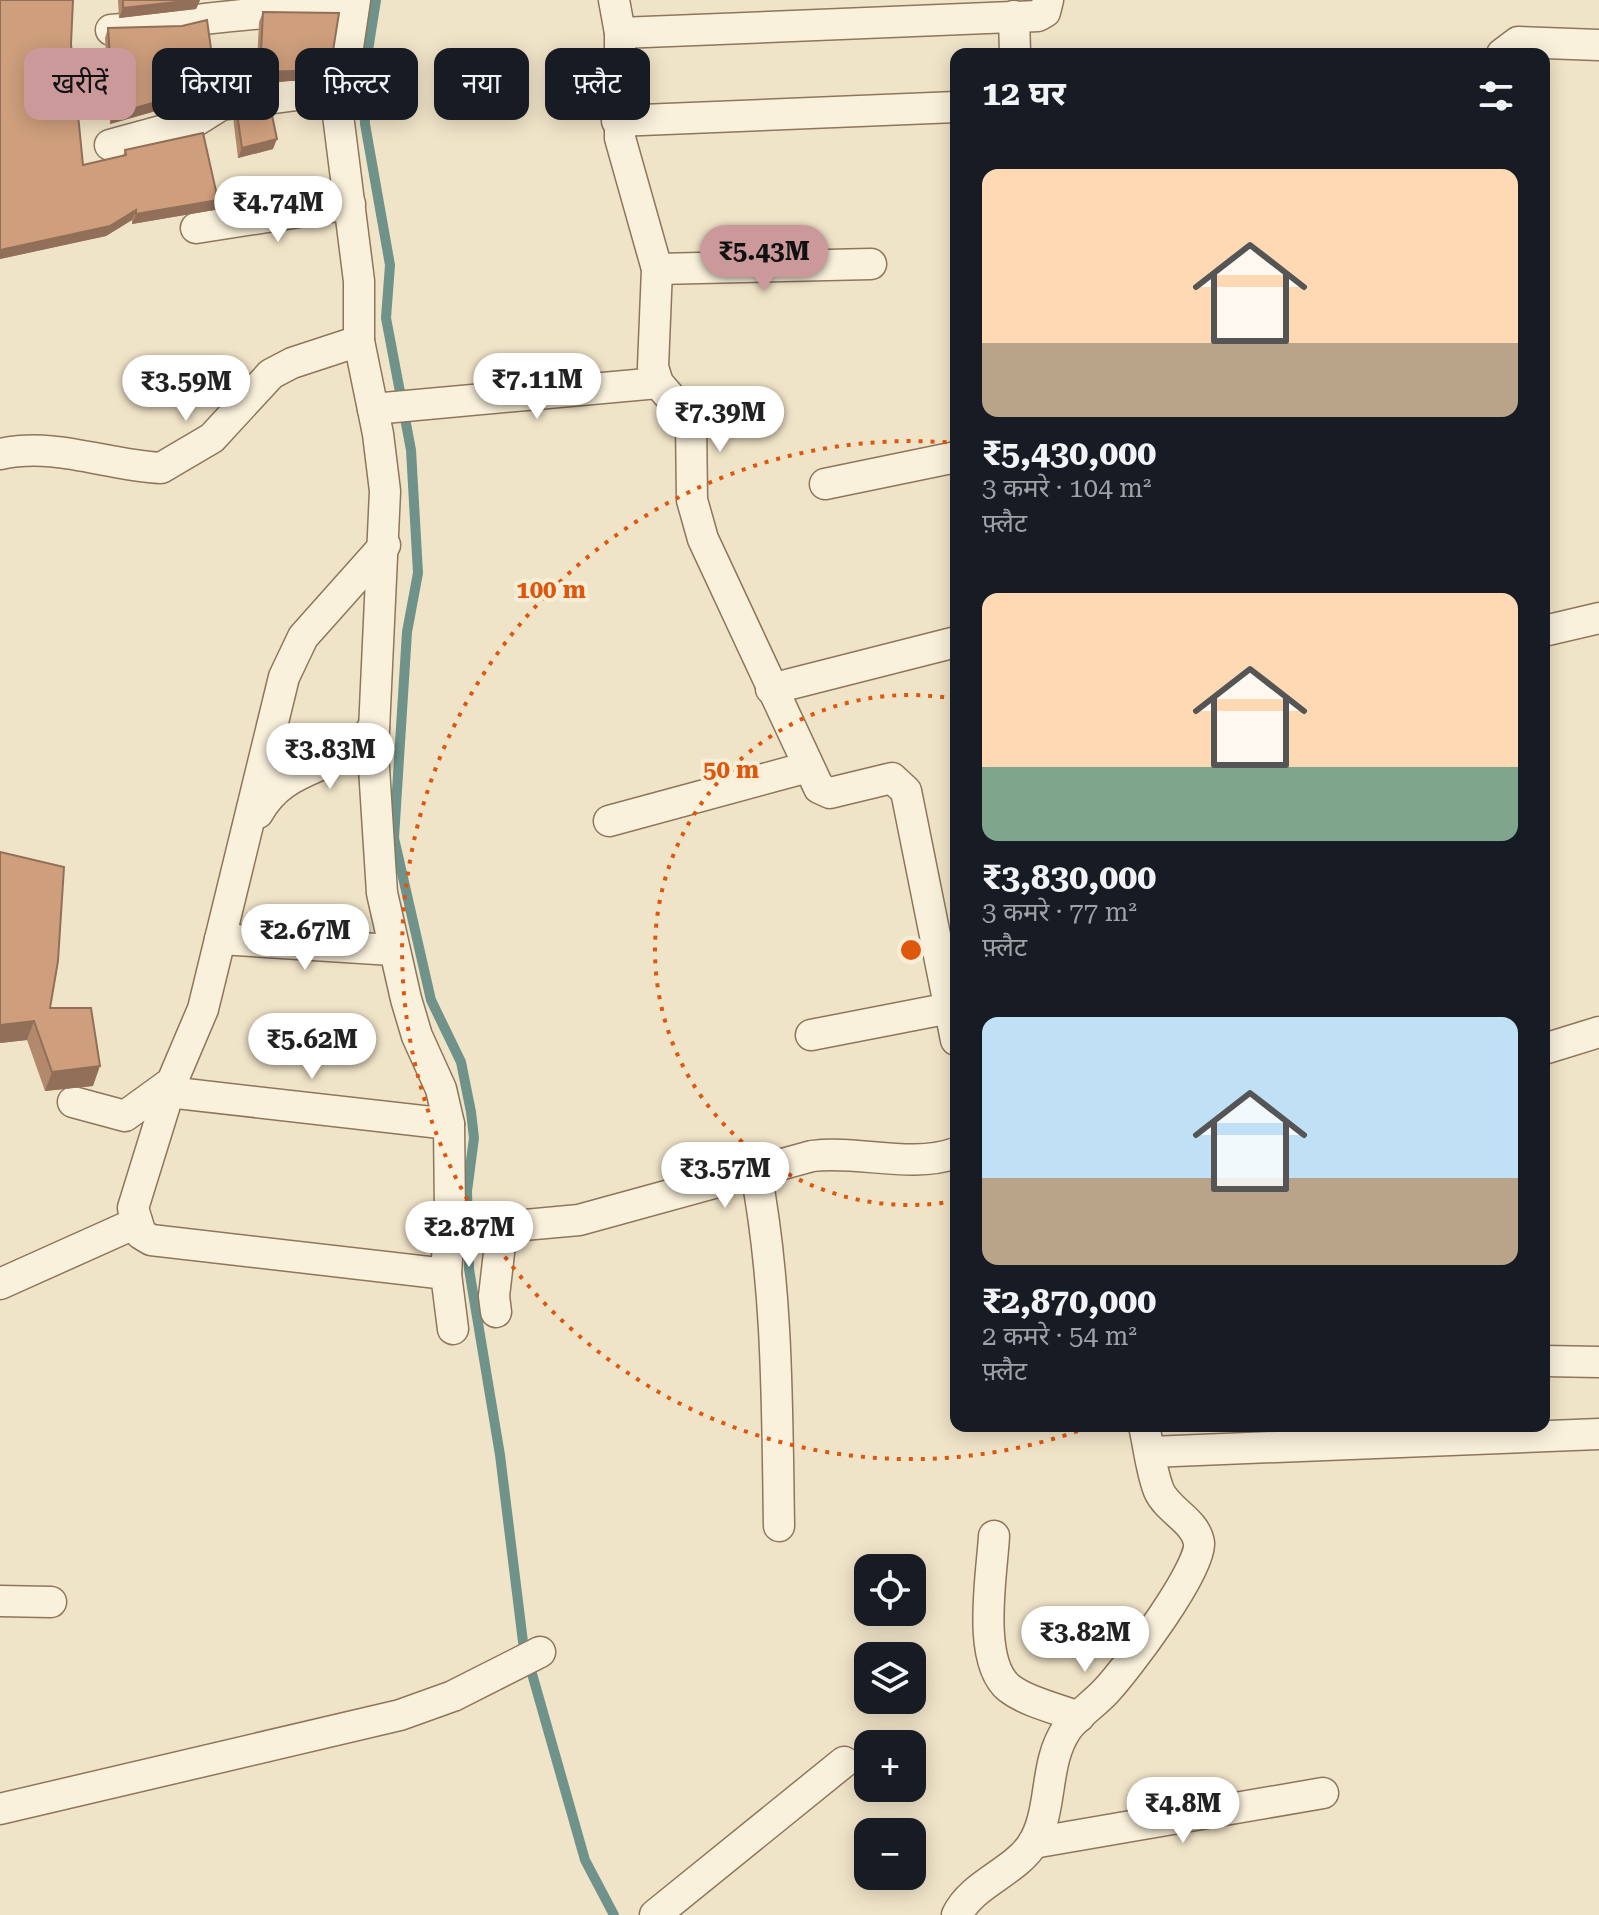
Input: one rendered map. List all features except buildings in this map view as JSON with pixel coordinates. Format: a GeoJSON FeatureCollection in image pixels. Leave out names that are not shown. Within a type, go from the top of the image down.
{"type":"FeatureCollection","features":[{"type":"Feature","properties":{"kind":"street"},"geometry":{"type":"LineString","coordinates":[[614,0],[620,33],[617,121],[625,163],[657,269],[653,348],[658,383],[691,421],[696,518],[771,689],[819,788],[830,793],[892,778],[906,791],[950,1008],[811,1035]]}},
{"type":"Feature","properties":{"kind":"street"},"geometry":{"type":"LineString","coordinates":[[620,33],[1038,16],[1045,12],[1048,0]]}},
{"type":"Feature","properties":{"kind":"street"},"geometry":{"type":"LineString","coordinates":[[111,30],[354,7],[348,48]]}},
{"type":"Feature","properties":{"kind":"street"},"geometry":{"type":"LineString","coordinates":[[1014,16],[1015,48]]}},
{"type":"Feature","properties":{"kind":"street"},"geometry":{"type":"LineString","coordinates":[[1510,48],[1518,42],[1599,45]]}},
{"type":"Feature","properties":{"kind":"street"},"geometry":{"type":"LineString","coordinates":[[110,145],[194,122],[221,105],[295,95]]}},
{"type":"Feature","properties":{"kind":"street"},"geometry":{"type":"LineString","coordinates":[[617,121],[950,107]]}},
{"type":"Feature","properties":{"kind":"street"},"geometry":{"type":"LineString","coordinates":[[340,120],[339,135],[359,281],[359,341],[392,408],[385,491],[385,545],[373,752],[382,893],[392,950],[417,1036],[441,1089],[449,1124],[454,1214],[446,1274],[453,1329]]}},
{"type":"Feature","properties":{"kind":"street"},"geometry":{"type":"LineString","coordinates":[[196,228],[350,204]]}},
{"type":"Feature","properties":{"kind":"street"},"geometry":{"type":"LineString","coordinates":[[657,269],[871,264]]}},
{"type":"Feature","properties":{"kind":"street"},"geometry":{"type":"LineString","coordinates":[[0,454],[28,448],[56,449],[161,468],[212,438],[271,374],[292,363],[359,341]]}},
{"type":"Feature","properties":{"kind":"street"},"geometry":{"type":"LineString","coordinates":[[392,408],[658,383]]}},
{"type":"Feature","properties":{"kind":"street"},"geometry":{"type":"LineString","coordinates":[[825,484],[950,458]]}},
{"type":"Feature","properties":{"kind":"street"},"geometry":{"type":"LineString","coordinates":[[385,545],[303,637],[284,677],[203,1009],[170,1087],[133,1208],[141,1234],[151,1240],[446,1274]]}},
{"type":"Feature","properties":{"kind":"street"},"geometry":{"type":"LineString","coordinates":[[1550,630],[1599,618]]}},
{"type":"Feature","properties":{"kind":"street"},"geometry":{"type":"LineString","coordinates":[[771,689],[950,644]]}},
{"type":"Feature","properties":{"kind":"street"},"geometry":{"type":"LineString","coordinates":[[247,832],[266,797],[282,781],[348,754],[374,727]]}},
{"type":"Feature","properties":{"kind":"street"},"geometry":{"type":"LineString","coordinates":[[609,821],[808,767]]}},
{"type":"Feature","properties":{"kind":"street"},"geometry":{"type":"LineString","coordinates":[[220,939],[392,950]]}},
{"type":"Feature","properties":{"kind":"street"},"geometry":{"type":"LineString","coordinates":[[1550,1047],[1599,1032]]}},
{"type":"Feature","properties":{"kind":"street"},"geometry":{"type":"LineString","coordinates":[[73,1102],[125,1116],[170,1087],[449,1124]]}},
{"type":"Feature","properties":{"kind":"street"},"geometry":{"type":"LineString","coordinates":[[454,1214],[495,1226],[579,1220],[812,1156],[843,1152],[920,1160],[950,1154]]}},
{"type":"Feature","properties":{"kind":"street"},"geometry":{"type":"LineString","coordinates":[[756,1173],[769,1242],[775,1329],[779,1526]]}},
{"type":"Feature","properties":{"kind":"street"},"geometry":{"type":"LineString","coordinates":[[0,1284],[136,1223]]}},
{"type":"Feature","properties":{"kind":"street"},"geometry":{"type":"LineString","coordinates":[[495,1226],[496,1312]]}},
{"type":"Feature","properties":{"kind":"street"},"geometry":{"type":"LineString","coordinates":[[1550,1361],[1599,1362]]}},
{"type":"Feature","properties":{"kind":"street"},"geometry":{"type":"LineString","coordinates":[[957,1915],[975,1894],[1022,1857],[1033,1843],[1042,1821],[1057,1748],[1068,1727],[1107,1691],[1144,1644],[1195,1563],[1200,1546],[1196,1533],[1160,1493],[1147,1439],[1599,1434]]}},
{"type":"Feature","properties":{"kind":"street"},"geometry":{"type":"LineString","coordinates":[[994,1536],[989,1627],[991,1659],[999,1677],[1010,1689],[1079,1717]]}},
{"type":"Feature","properties":{"kind":"street"},"geometry":{"type":"LineString","coordinates":[[0,1601],[51,1602]]}},
{"type":"Feature","properties":{"kind":"street"},"geometry":{"type":"LineString","coordinates":[[0,1809],[400,1715],[453,1696],[527,1657]]}},
{"type":"Feature","properties":{"kind":"street"},"geometry":{"type":"LineString","coordinates":[[655,1915],[844,1762]]}},
{"type":"Feature","properties":{"kind":"street"},"geometry":{"type":"LineString","coordinates":[[1033,1843],[1323,1793]]}},
{"type":"Feature","properties":{"kind":"waterway"},"geometry":{"type":"LineString","coordinates":[[376,0],[363,82],[365,124],[390,265],[386,318],[411,450],[418,573],[407,632],[394,838],[431,1000],[461,1062],[471,1112],[474,1138],[467,1191],[469,1269],[500,1455],[523,1642],[585,1860],[614,1915]]}}]}
